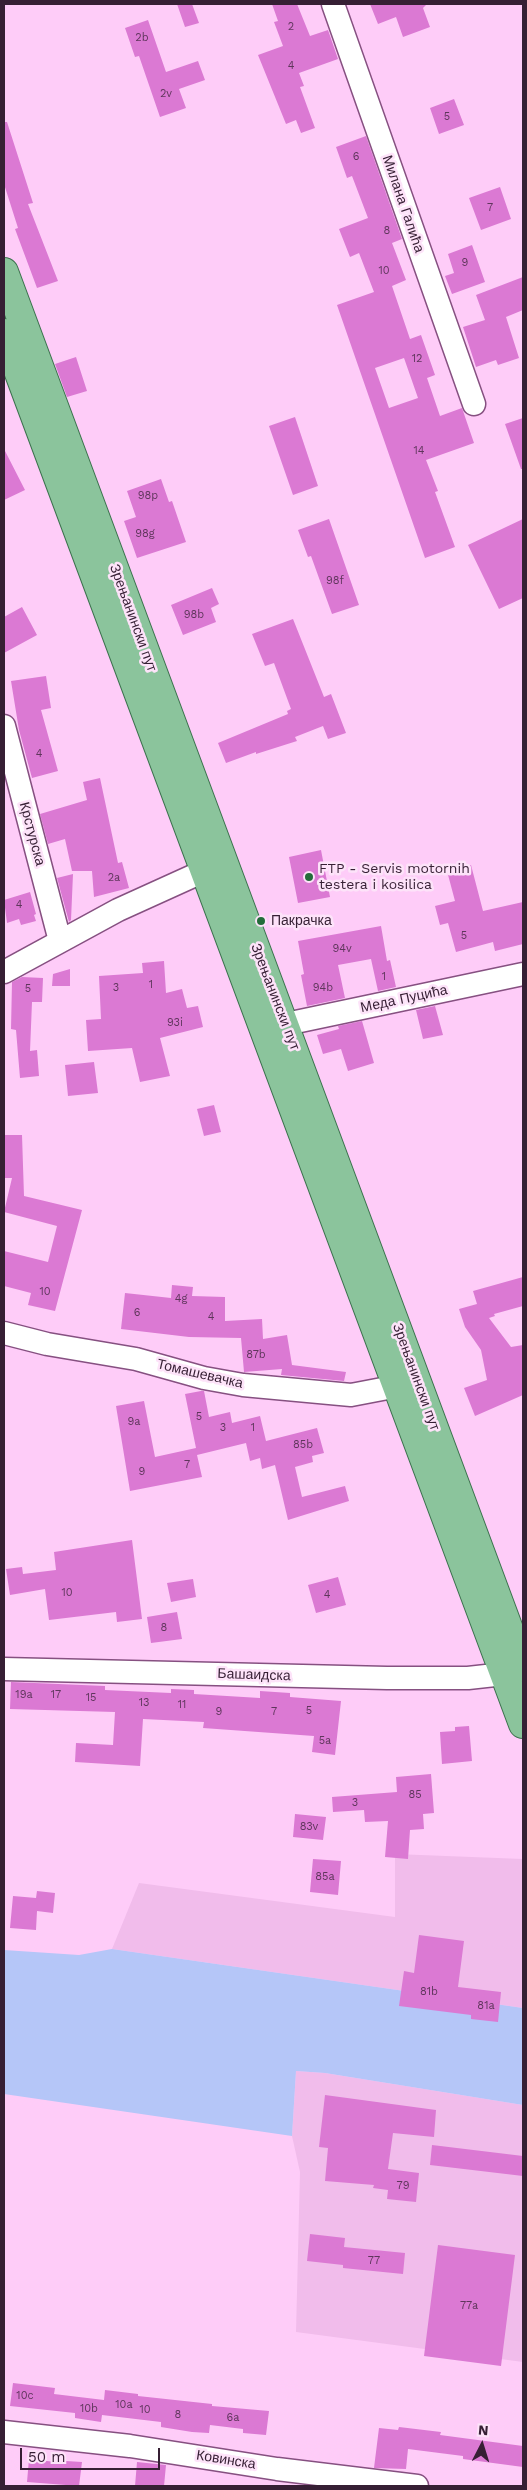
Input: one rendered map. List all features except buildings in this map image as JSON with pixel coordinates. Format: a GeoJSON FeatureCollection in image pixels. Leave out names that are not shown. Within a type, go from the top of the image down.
{"type":"FeatureCollection","features":[{"type":"Feature","properties":{"kind":"main road","name":"Зрењанински пут"},"geometry":{"type":"LineString","coordinates":[[4,272],[286,1024],[491,1584],[514,1671],[523,1724]]}},
{"type":"Feature","properties":{"kind":"main road","name":"Зрењанински пут"},"geometry":{"type":"LineString","coordinates":[[4,333],[398,1386],[514,1671]]}},
{"type":"Feature","properties":{"kind":"street","name":"Милана Галића"},"geometry":{"type":"LineString","coordinates":[[333,4],[474,404]]}},
{"type":"Feature","properties":{"kind":"street","name":"Крстурска"},"geometry":{"type":"LineString","coordinates":[[4,726],[60,942]]}},
{"type":"Feature","properties":{"kind":"street"},"geometry":{"type":"LineString","coordinates":[[4,972],[141,898],[204,871]]}},
{"type":"Feature","properties":{"kind":"street","name":"Меда Пуцића"},"geometry":{"type":"LineString","coordinates":[[286,1024],[523,974]]}},
{"type":"Feature","properties":{"kind":"street","name":"Томашевачка"},"geometry":{"type":"LineString","coordinates":[[4,1334],[47,1344],[136,1359],[204,1378],[243,1385],[351,1396],[398,1386]]}},
{"type":"Feature","properties":{"kind":"street","name":"Башаидска"},"geometry":{"type":"LineString","coordinates":[[4,1669],[396,1678],[468,1678],[514,1671]]}},
{"type":"Feature","properties":{"kind":"street","name":"Ковинска"},"geometry":{"type":"LineString","coordinates":[[4,2432],[140,2448],[417,2486]]}},
{"type":"Feature","properties":{"kind":"shaded area"},"geometry":{"type":"Polygon","coordinates":[[[395,1854],[523,1859],[523,2008],[112,1949],[139,1883],[395,1917],[395,1854]]]}},
{"type":"Feature","properties":{"kind":"shaded area"},"geometry":{"type":"Polygon","coordinates":[[[112,1949],[523,2008],[523,2105],[325,2073],[296,2071],[292,2136],[4,2094],[4,1950],[79,1955],[112,1949]]]}},
{"type":"Feature","properties":{"kind":"shaded area"},"geometry":{"type":"Polygon","coordinates":[[[296,2071],[325,2073],[523,2105],[523,2362],[296,2332],[300,2172],[292,2136],[296,2071]]]}},
{"type":"Feature","properties":{"kind":"place","name":"FTP - Servis motornih testera i kosilica"},"geometry":{"type":"Point","coordinates":[309,877]}},
{"type":"Feature","properties":{"kind":"place","name":"Пакрачка"},"geometry":{"type":"Point","coordinates":[261,921]}}]}
